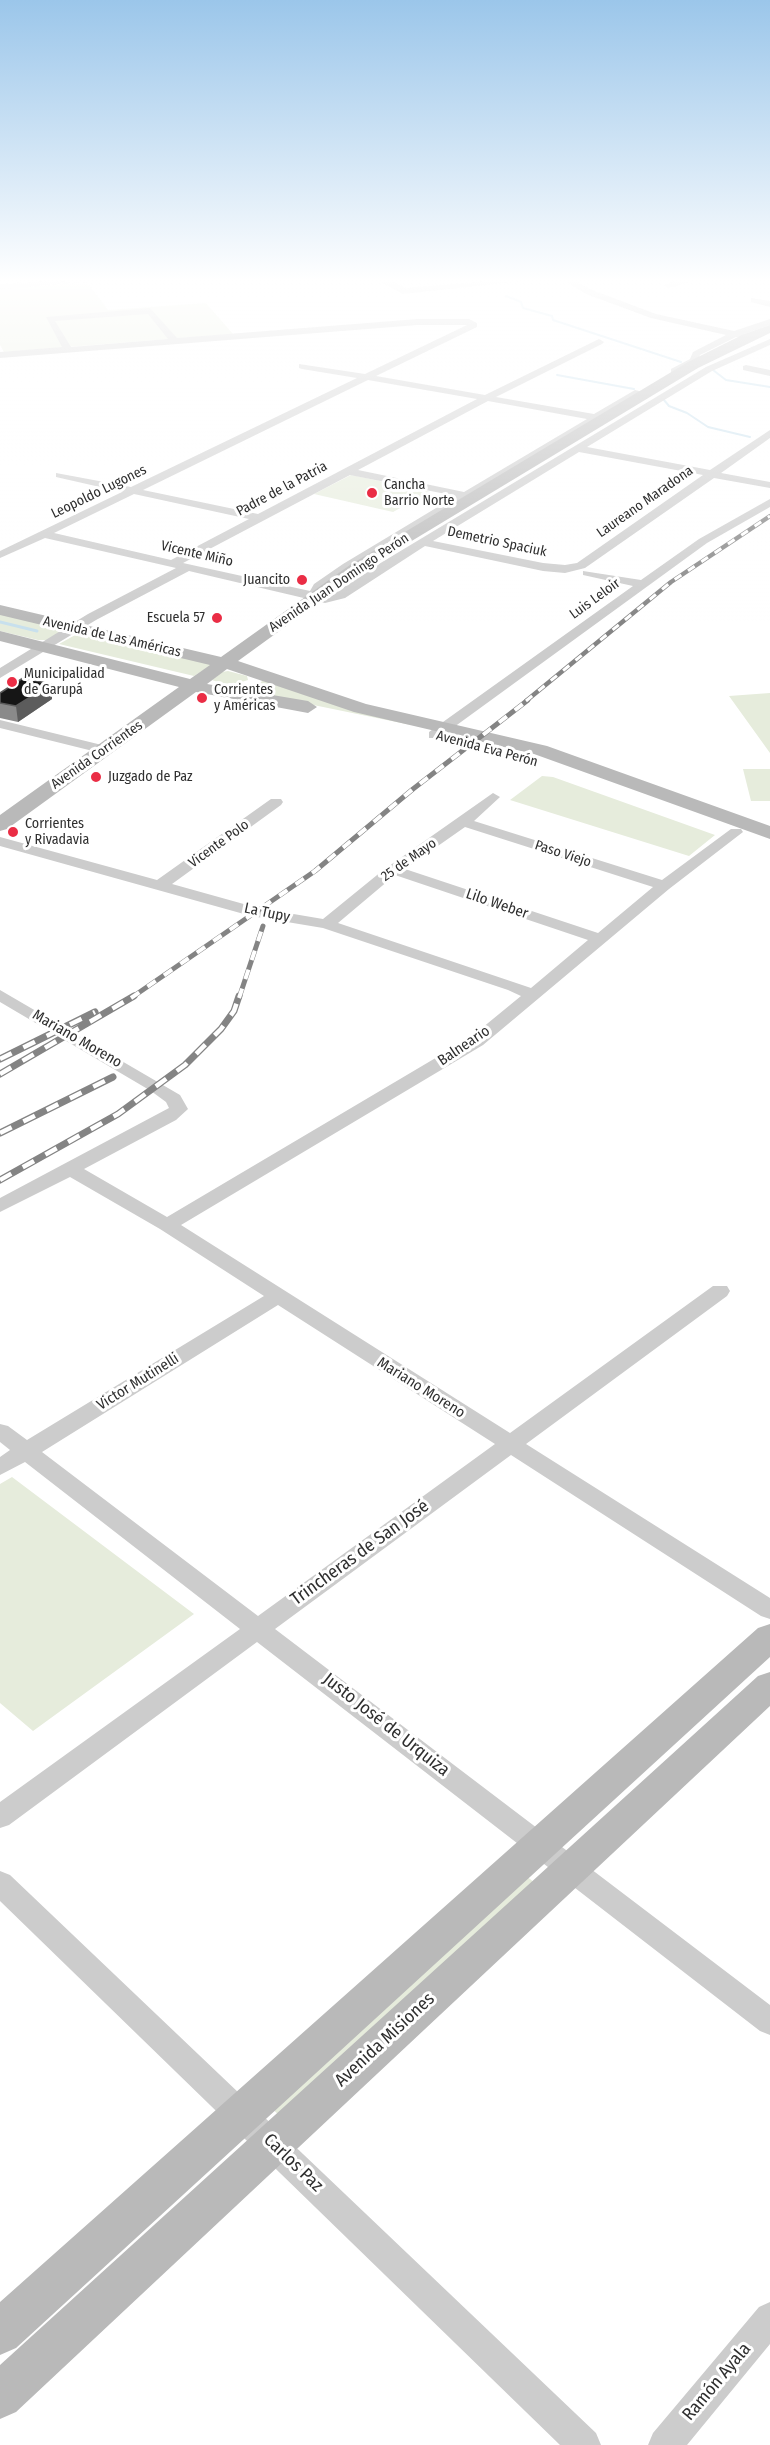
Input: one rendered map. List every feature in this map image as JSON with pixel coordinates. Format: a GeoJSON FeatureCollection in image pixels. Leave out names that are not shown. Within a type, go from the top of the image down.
{"type":"FeatureCollection","features":[{"type":"Feature","properties":{"kind":"main road","name":"Avenida Juan Domingo Perón"},"geometry":{"type":"LineString","coordinates":[[194,686],[237,667],[319,598],[404,538],[643,395]]}},
{"type":"Feature","properties":{"kind":"main road","name":"Avenida de Las Américas"},"geometry":{"type":"LineString","coordinates":[[0,610],[237,667]]}},
{"type":"Feature","properties":{"kind":"main road","name":"Avenida de Las Américas"},"geometry":{"type":"LineString","coordinates":[[0,636],[194,686]]}},
{"type":"Feature","properties":{"kind":"main road","name":"Avenida Eva Perón"},"geometry":{"type":"LineString","coordinates":[[237,667],[304,692],[546,764],[770,845]]}},
{"type":"Feature","properties":{"kind":"main road"},"geometry":{"type":"LineString","coordinates":[[220,692],[254,685],[257,682],[237,667]]}},
{"type":"Feature","properties":{"kind":"main road","name":"Avenida Eva Perón"},"geometry":{"type":"LineString","coordinates":[[194,686],[438,731],[558,756],[770,833]]}},
{"type":"Feature","properties":{"kind":"main road","name":"Avenida Corrientes"},"geometry":{"type":"LineString","coordinates":[[0,825],[194,686]]}},
{"type":"Feature","properties":{"kind":"main road"},"geometry":{"type":"LineString","coordinates":[[0,2332],[770,1637]]}},
{"type":"Feature","properties":{"kind":"main road","name":"Avenida Misiones"},"geometry":{"type":"LineString","coordinates":[[0,2396],[770,1685]]}},
{"type":"Feature","properties":{"kind":"street","name":"Leopoldo Lugones"},"geometry":{"type":"LineString","coordinates":[[0,555],[331,395]]}},
{"type":"Feature","properties":{"kind":"street"},"geometry":{"type":"LineString","coordinates":[[469,395],[595,417]]}},
{"type":"Feature","properties":{"kind":"street","name":"Padre de la Patria"},"geometry":{"type":"LineString","coordinates":[[172,564],[492,395]]}},
{"type":"Feature","properties":{"kind":"street"},"geometry":{"type":"LineString","coordinates":[[633,395],[347,566],[318,587],[319,598],[341,595],[423,542],[667,395]]}},
{"type":"Feature","properties":{"kind":"street","name":"Laureano Maradona"},"geometry":{"type":"LineString","coordinates":[[564,569],[581,566],[770,433]]}},
{"type":"Feature","properties":{"kind":"street"},"geometry":{"type":"LineString","coordinates":[[579,449],[770,485]]}},
{"type":"Feature","properties":{"kind":"street"},"geometry":{"type":"LineString","coordinates":[[348,471],[465,495]]}},
{"type":"Feature","properties":{"kind":"street"},"geometry":{"type":"LineString","coordinates":[[60,475],[259,518]]}},
{"type":"Feature","properties":{"kind":"street","name":"Luis Leloir"},"geometry":{"type":"LineString","coordinates":[[438,731],[703,541],[770,502]]}},
{"type":"Feature","properties":{"kind":"street","name":"Vicente Miño"},"geometry":{"type":"LineString","coordinates":[[43,534],[344,603]]}},
{"type":"Feature","properties":{"kind":"street","name":"Demetrio Spaciuk"},"geometry":{"type":"LineString","coordinates":[[423,542],[543,567],[564,569]]}},
{"type":"Feature","properties":{"kind":"street"},"geometry":{"type":"LineString","coordinates":[[0,674],[74,628],[187,567]]}},
{"type":"Feature","properties":{"kind":"street"},"geometry":{"type":"LineString","coordinates":[[587,573],[642,585]]}},
{"type":"Feature","properties":{"kind":"street"},"geometry":{"type":"LineString","coordinates":[[0,724],[105,750]]}},
{"type":"Feature","properties":{"kind":"street","name":"25 de Mayo"},"geometry":{"type":"LineString","coordinates":[[326,924],[394,870],[463,822],[493,797]]}},
{"type":"Feature","properties":{"kind":"street","name":"Vicente Polo"},"geometry":{"type":"LineString","coordinates":[[161,885],[276,802]]}},
{"type":"Feature","properties":{"kind":"street","name":"Paso Viejo"},"geometry":{"type":"LineString","coordinates":[[463,822],[664,886]]}},
{"type":"Feature","properties":{"kind":"street","name":"Balneario"},"geometry":{"type":"LineString","coordinates":[[167,1225],[477,1041],[664,886],[736,832]]}},
{"type":"Feature","properties":{"kind":"street","name":"La Tupy"},"geometry":{"type":"LineString","coordinates":[[0,841],[257,913],[326,924],[514,986],[531,995]]}},
{"type":"Feature","properties":{"kind":"street","name":"Lilo Weber"},"geometry":{"type":"LineString","coordinates":[[394,870],[600,939]]}},
{"type":"Feature","properties":{"kind":"street","name":"Mariano Moreno"},"geometry":{"type":"LineString","coordinates":[[0,995],[157,1087],[174,1099],[179,1108],[170,1116],[70,1169]]}},
{"type":"Feature","properties":{"kind":"street"},"geometry":{"type":"LineString","coordinates":[[0,1206],[70,1169]]}},
{"type":"Feature","properties":{"kind":"street","name":"Mariano Moreno"},"geometry":{"type":"LineString","coordinates":[[70,1169],[167,1225],[770,1610]]}},
{"type":"Feature","properties":{"kind":"street","name":"Trincheras de San José"},"geometry":{"type":"LineString","coordinates":[[0,1817],[720,1291]]}},
{"type":"Feature","properties":{"kind":"street","name":"Victor Mutinelli"},"geometry":{"type":"LineString","coordinates":[[0,1467],[277,1297]]}},
{"type":"Feature","properties":{"kind":"street","name":"Justo José de Urquiza"},"geometry":{"type":"LineString","coordinates":[[0,1431],[770,2022]]}},
{"type":"Feature","properties":{"kind":"street","name":"Carlos Paz"},"geometry":{"type":"LineString","coordinates":[[0,1883],[584,2445]]}},
{"type":"Feature","properties":{"kind":"street","name":"Ramón Ayala"},"geometry":{"type":"LineString","coordinates":[[665,2445],[770,2318]]}},
{"type":"Feature","properties":{"kind":"green space","name":"Cancha Barrio Norte"},"geometry":{"type":"Polygon","coordinates":[[[351,475],[430,492],[393,512],[314,494],[351,475]]]}},
{"type":"Feature","properties":{"kind":"green space"},"geometry":{"type":"Polygon","coordinates":[[[0,613],[59,629],[59,633],[47,640],[38,640],[0,631],[0,613]]]}},
{"type":"Feature","properties":{"kind":"green space"},"geometry":{"type":"Polygon","coordinates":[[[77,634],[213,664],[194,676],[59,644],[77,634]]]}},
{"type":"Feature","properties":{"kind":"green space"},"geometry":{"type":"Polygon","coordinates":[[[228,671],[247,676],[248,680],[229,686],[212,680],[222,672],[228,671]]]}},
{"type":"Feature","properties":{"kind":"green space"},"geometry":{"type":"Polygon","coordinates":[[[263,680],[411,725],[245,691],[254,689],[263,680]]]}},
{"type":"Feature","properties":{"kind":"green space"},"geometry":{"type":"Polygon","coordinates":[[[770,693],[770,753],[729,696],[770,693]]]}},
{"type":"Feature","properties":{"kind":"green space"},"geometry":{"type":"Polygon","coordinates":[[[743,769],[770,769],[770,801],[751,801],[743,769]]]}},
{"type":"Feature","properties":{"kind":"green space"},"geometry":{"type":"Polygon","coordinates":[[[542,776],[553,777],[715,835],[689,856],[510,800],[542,776]]]}},
{"type":"Feature","properties":{"kind":"green space"},"geometry":{"type":"Polygon","coordinates":[[[12,1477],[194,1614],[33,1731],[0,1703],[0,1484],[12,1477]]]}},
{"type":"Feature","properties":{"kind":"green space"},"geometry":{"type":"Polygon","coordinates":[[[520,1871],[535,1883],[282,2118],[267,2104],[520,1871]]]}},
{"type":"Feature","properties":{"kind":"building"},"geometry":{"type":"Polygon","coordinates":[[[23,678],[51,684],[16,706],[0,703],[0,693],[23,678]]]}},
{"type":"Feature","properties":{"kind":"waterway"},"geometry":{"type":"LineString","coordinates":[[664,400],[669,406],[687,413],[708,427],[750,437]]}},
{"type":"Feature","properties":{"kind":"waterway"},"geometry":{"type":"LineString","coordinates":[[0,622],[37,631]]}},
{"type":"Feature","properties":{"kind":"railway"},"geometry":{"type":"LineString","coordinates":[[526,701],[671,582],[770,516]]}},
{"type":"Feature","properties":{"kind":"railway"},"geometry":{"type":"LineString","coordinates":[[133,996],[315,871],[413,789],[528,700]]}},
{"type":"Feature","properties":{"kind":"railway"},"geometry":{"type":"LineString","coordinates":[[239,998],[263,926]]}},
{"type":"Feature","properties":{"kind":"railway"},"geometry":{"type":"LineString","coordinates":[[0,1074],[133,996]]}},
{"type":"Feature","properties":{"kind":"railway"},"geometry":{"type":"LineString","coordinates":[[0,1180],[118,1114],[185,1065],[221,1029],[234,1011],[239,996]]}},
{"type":"Feature","properties":{"kind":"railway"},"geometry":{"type":"LineString","coordinates":[[0,1059],[95,1012]]}},
{"type":"Feature","properties":{"kind":"railway"},"geometry":{"type":"LineString","coordinates":[[0,1133],[113,1077]]}},
{"type":"Feature","properties":{"kind":"place","name":"Cancha Barrio Norte"},"geometry":{"type":"Point","coordinates":[372,493]}},
{"type":"Feature","properties":{"kind":"place","name":"Juancito"},"geometry":{"type":"Point","coordinates":[302,580]}},
{"type":"Feature","properties":{"kind":"place","name":"Escuela 57"},"geometry":{"type":"Point","coordinates":[217,618]}},
{"type":"Feature","properties":{"kind":"place","name":"Municipalidad de Garupá"},"geometry":{"type":"Point","coordinates":[12,682]}},
{"type":"Feature","properties":{"kind":"place","name":"Corrientes y Américas"},"geometry":{"type":"Point","coordinates":[202,698]}},
{"type":"Feature","properties":{"kind":"place","name":"Juzgado de Paz"},"geometry":{"type":"Point","coordinates":[96,777]}},
{"type":"Feature","properties":{"kind":"place","name":"Corrientes y Rivadavia"},"geometry":{"type":"Point","coordinates":[13,832]}}]}
